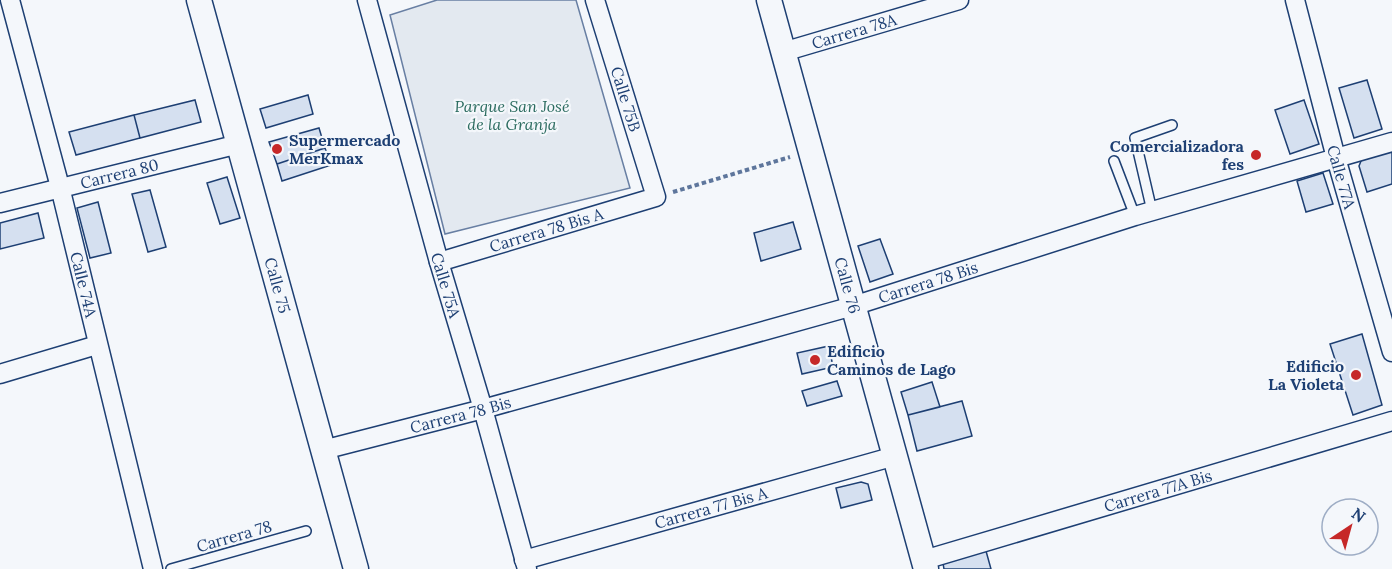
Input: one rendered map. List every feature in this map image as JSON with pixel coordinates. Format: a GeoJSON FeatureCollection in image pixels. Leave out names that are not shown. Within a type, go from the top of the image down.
{"type":"FeatureCollection","features":[{"type":"Feature","properties":{"kind":"street","name":"Calle 74A"},"geometry":{"type":"LineString","coordinates":[[10,0],[60,187],[153,569]]}},
{"type":"Feature","properties":{"kind":"street","name":"Calle 75"},"geometry":{"type":"LineString","coordinates":[[199,0],[356,569]]}},
{"type":"Feature","properties":{"kind":"street","name":"Calle 75A"},"geometry":{"type":"LineString","coordinates":[[368,0],[439,262],[525,564]]}},
{"type":"Feature","properties":{"kind":"street","name":"Calle 75B"},"geometry":{"type":"LineString","coordinates":[[595,0],[656,197]]}},
{"type":"Feature","properties":{"kind":"street","name":"Calle 76"},"geometry":{"type":"LineString","coordinates":[[769,0],[925,564]]}},
{"type":"Feature","properties":{"kind":"street","name":"Carrera 78A"},"geometry":{"type":"LineString","coordinates":[[783,52],[959,0]]}},
{"type":"Feature","properties":{"kind":"street","name":"Calle 77A"},"geometry":{"type":"LineString","coordinates":[[1295,0],[1336,158],[1392,352]]}},
{"type":"Feature","properties":{"kind":"street","name":"Carrera 78 Bis"},"geometry":{"type":"LineString","coordinates":[[323,450],[483,410],[853,306],[1143,213],[1392,142]]}},
{"type":"Feature","properties":{"kind":"street","name":"Carrera 80"},"geometry":{"type":"LineString","coordinates":[[0,203],[239,144]]}},
{"type":"Feature","properties":{"kind":"street","name":"Carrera 78 Bis A"},"geometry":{"type":"LineString","coordinates":[[439,262],[656,197]]}},
{"type":"Feature","properties":{"kind":"street"},"geometry":{"type":"LineString","coordinates":[[0,374],[97,345]]}},
{"type":"Feature","properties":{"kind":"street","name":"Carrera 77A Bis"},"geometry":{"type":"LineString","coordinates":[[925,564],[1392,421]]}},
{"type":"Feature","properties":{"kind":"street","name":"Carrera 77 Bis A"},"geometry":{"type":"LineString","coordinates":[[525,564],[895,456]]}},
{"type":"Feature","properties":{"kind":"lane"},"geometry":{"type":"LineString","coordinates":[[1143,213],[1134,138],[1172,125]]}},
{"type":"Feature","properties":{"kind":"lane"},"geometry":{"type":"LineString","coordinates":[[1114,161],[1143,213]]}},
{"type":"Feature","properties":{"kind":"lane","name":"Carrera 78"},"geometry":{"type":"LineString","coordinates":[[171,569],[306,531]]}},
{"type":"Feature","properties":{"kind":"path"},"geometry":{"type":"LineString","coordinates":[[656,197],[810,151]]}},
{"type":"Feature","properties":{"kind":"green space","name":"Parque San José de la Granja"},"geometry":{"type":"Polygon","coordinates":[[[437,0],[576,0],[630,188],[445,234],[390,15],[437,0]]]}},
{"type":"Feature","properties":{"kind":"building"},"geometry":{"type":"Polygon","coordinates":[[[1367,80],[1382,129],[1354,138],[1339,88],[1367,80]]]}},
{"type":"Feature","properties":{"kind":"building"},"geometry":{"type":"Polygon","coordinates":[[[308,95],[313,114],[266,128],[260,109],[308,95]]]}},
{"type":"Feature","properties":{"kind":"building"},"geometry":{"type":"Polygon","coordinates":[[[195,100],[201,122],[140,138],[134,115],[195,100]]]}},
{"type":"Feature","properties":{"kind":"building"},"geometry":{"type":"Polygon","coordinates":[[[1304,100],[1319,144],[1290,154],[1275,110],[1304,100]]]}},
{"type":"Feature","properties":{"kind":"building"},"geometry":{"type":"Polygon","coordinates":[[[134,115],[140,138],[76,155],[69,132],[134,115]]]}},
{"type":"Feature","properties":{"kind":"building"},"geometry":{"type":"Polygon","coordinates":[[[319,128],[325,148],[277,164],[269,142],[319,128]]]}},
{"type":"Feature","properties":{"kind":"building"},"geometry":{"type":"Polygon","coordinates":[[[1392,147],[1392,184],[1367,192],[1359,166],[1363,156],[1392,147]]]}},
{"type":"Feature","properties":{"kind":"building"},"geometry":{"type":"Polygon","coordinates":[[[325,148],[331,165],[282,181],[277,164],[325,148]]]}},
{"type":"Feature","properties":{"kind":"building"},"geometry":{"type":"Polygon","coordinates":[[[1323,173],[1333,204],[1306,212],[1297,181],[1323,173]]]}},
{"type":"Feature","properties":{"kind":"building"},"geometry":{"type":"Polygon","coordinates":[[[227,177],[240,218],[220,224],[207,183],[227,177]]]}},
{"type":"Feature","properties":{"kind":"building"},"geometry":{"type":"Polygon","coordinates":[[[150,190],[166,247],[148,252],[132,194],[150,190]]]}},
{"type":"Feature","properties":{"kind":"building"},"geometry":{"type":"Polygon","coordinates":[[[98,202],[111,253],[90,258],[77,208],[98,202]]]}},
{"type":"Feature","properties":{"kind":"building"},"geometry":{"type":"Polygon","coordinates":[[[38,213],[44,238],[0,249],[0,223],[38,213]]]}},
{"type":"Feature","properties":{"kind":"building"},"geometry":{"type":"Polygon","coordinates":[[[793,222],[801,249],[761,261],[754,233],[793,222]]]}},
{"type":"Feature","properties":{"kind":"building"},"geometry":{"type":"Polygon","coordinates":[[[880,239],[893,274],[870,282],[858,246],[880,239]]]}},
{"type":"Feature","properties":{"kind":"building","name":"Edificio La Violeta"},"geometry":{"type":"Polygon","coordinates":[[[1362,334],[1382,405],[1353,415],[1330,344],[1362,334]]]}},
{"type":"Feature","properties":{"kind":"building","name":"Edificio Caminos de Lago"},"geometry":{"type":"Polygon","coordinates":[[[829,346],[833,367],[802,374],[797,353],[829,346]]]}},
{"type":"Feature","properties":{"kind":"building"},"geometry":{"type":"Polygon","coordinates":[[[837,381],[842,396],[807,406],[802,391],[837,381]]]}},
{"type":"Feature","properties":{"kind":"building"},"geometry":{"type":"Polygon","coordinates":[[[932,382],[940,407],[908,415],[901,392],[932,382]]]}},
{"type":"Feature","properties":{"kind":"building"},"geometry":{"type":"Polygon","coordinates":[[[962,401],[972,436],[917,451],[908,415],[962,401]]]}},
{"type":"Feature","properties":{"kind":"building"},"geometry":{"type":"Polygon","coordinates":[[[861,482],[868,484],[872,500],[841,508],[836,488],[861,482]]]}},
{"type":"Feature","properties":{"kind":"building"},"geometry":{"type":"Polygon","coordinates":[[[986,551],[991,569],[944,569],[943,563],[986,551]]]}},
{"type":"Feature","properties":{"kind":"place","name":"Supermercado MerKmax"},"geometry":{"type":"Point","coordinates":[277,149]}},
{"type":"Feature","properties":{"kind":"place","name":"Comercializadora fes"},"geometry":{"type":"Point","coordinates":[1256,155]}},
{"type":"Feature","properties":{"kind":"place","name":"Edificio Caminos de Lago"},"geometry":{"type":"Point","coordinates":[815,360]}},
{"type":"Feature","properties":{"kind":"place","name":"Edificio La Violeta"},"geometry":{"type":"Point","coordinates":[1356,375]}}]}
